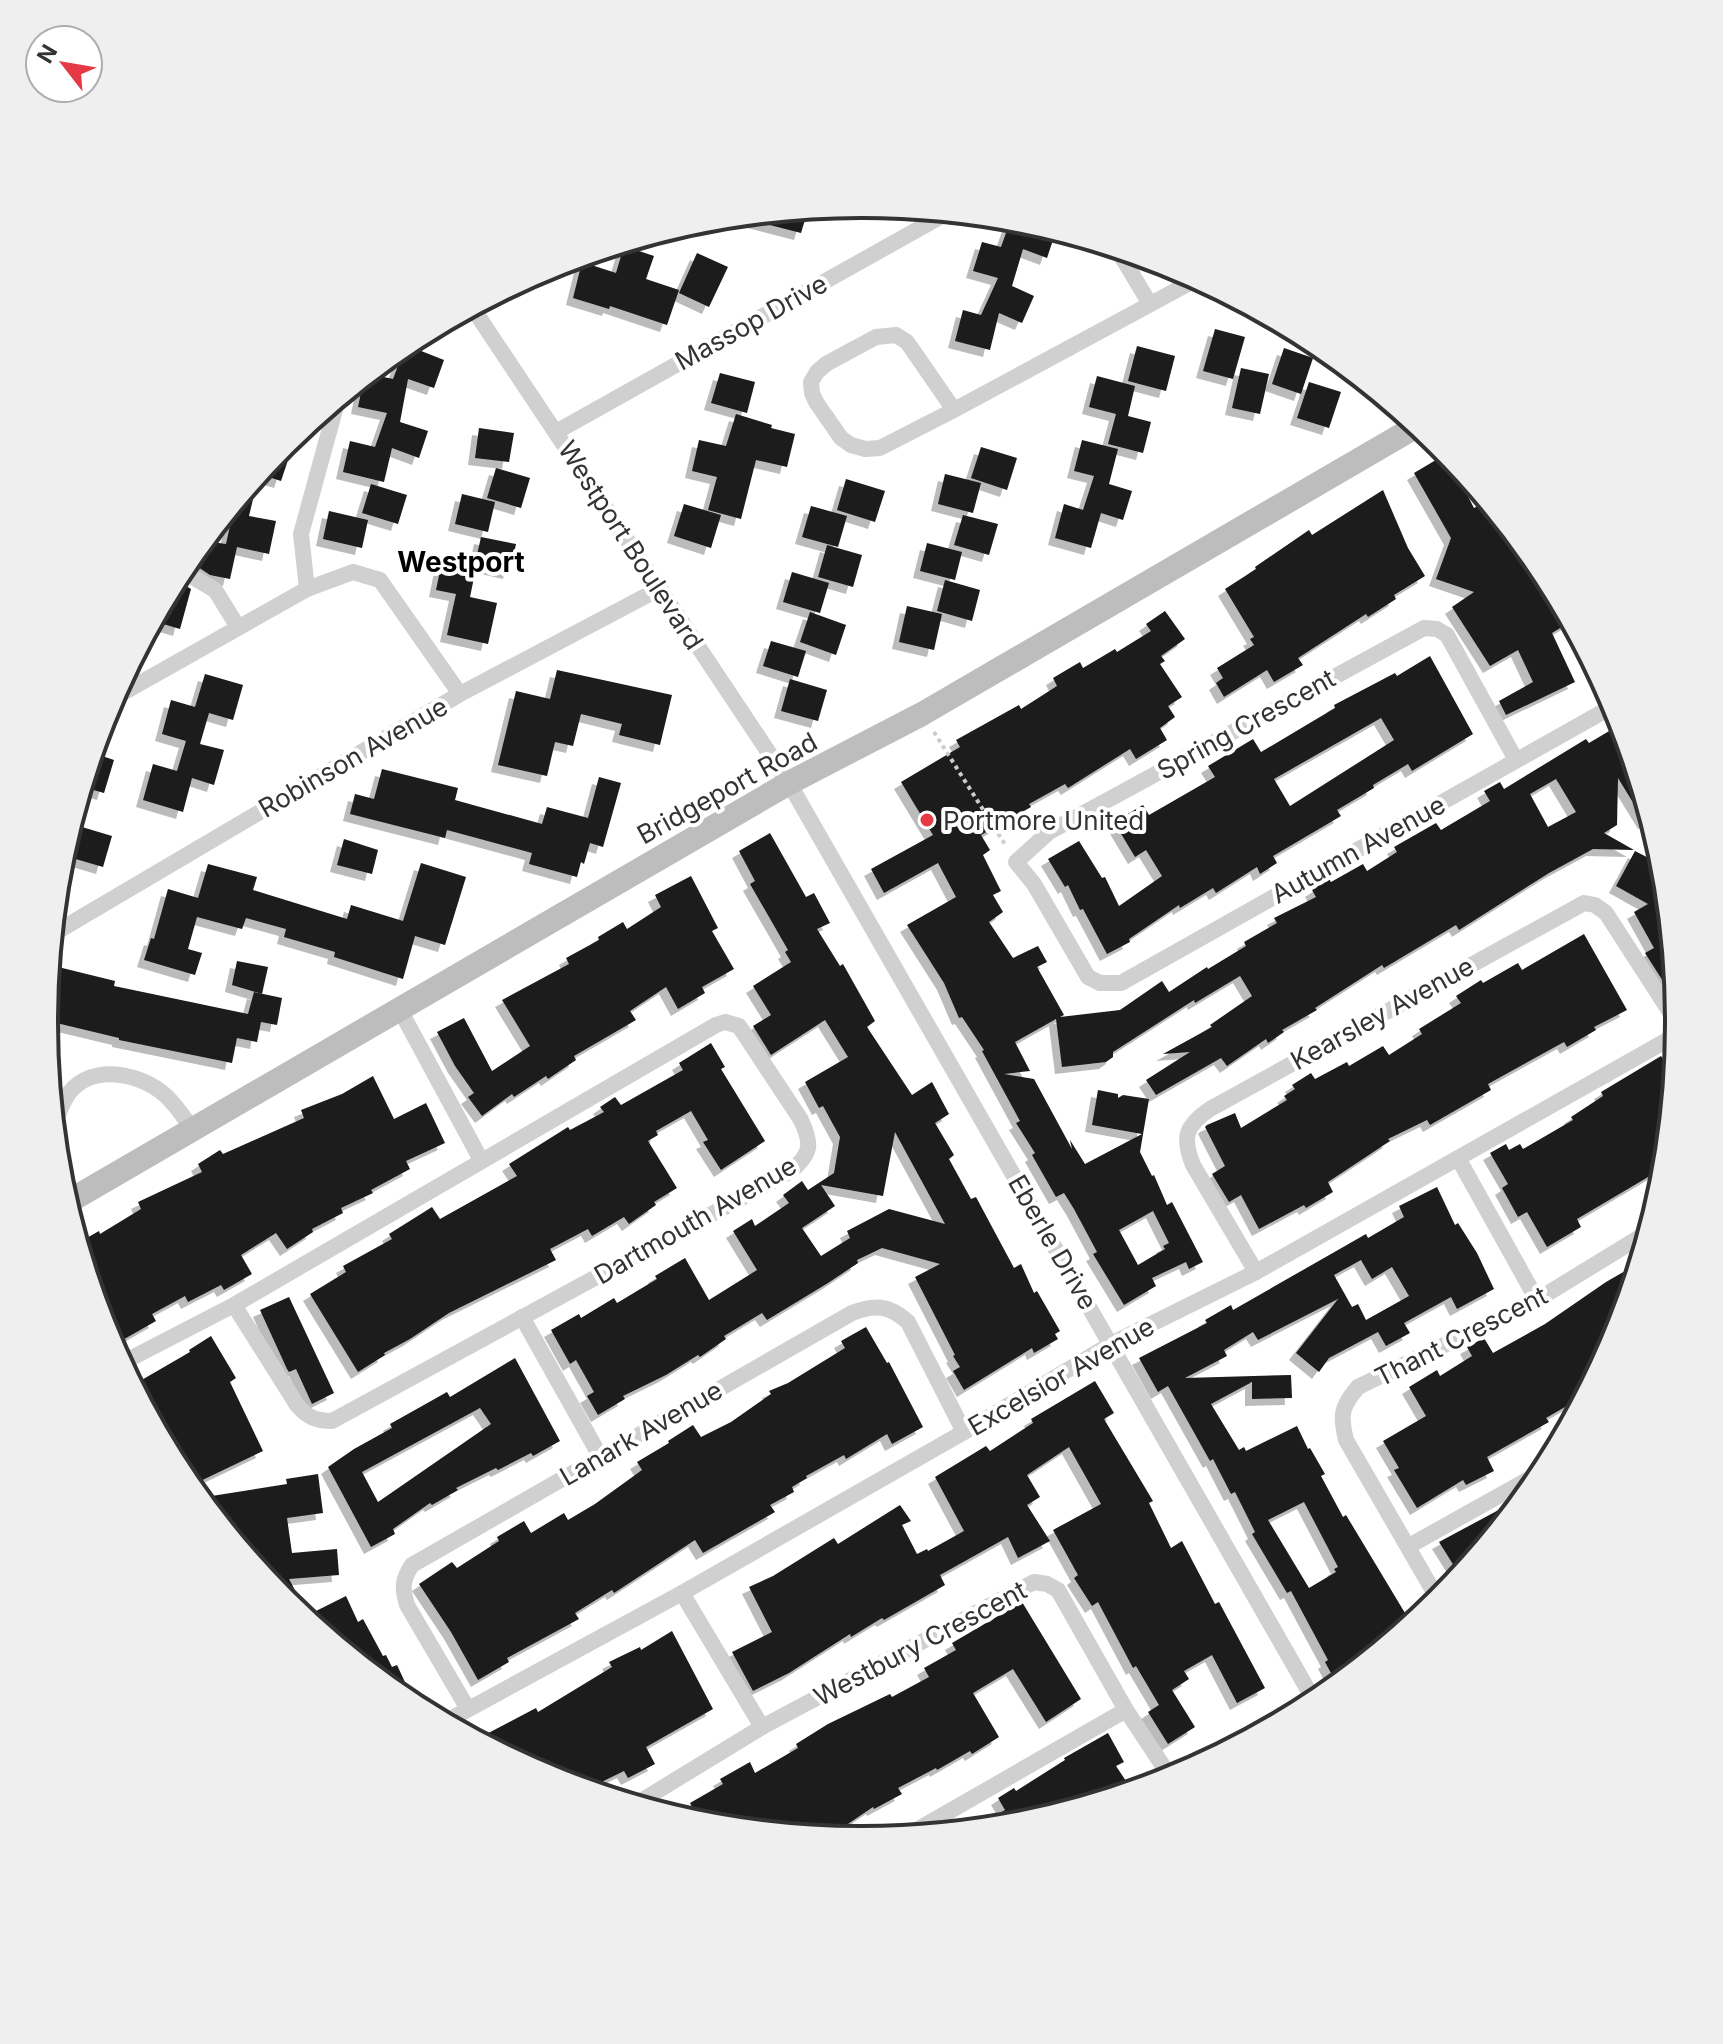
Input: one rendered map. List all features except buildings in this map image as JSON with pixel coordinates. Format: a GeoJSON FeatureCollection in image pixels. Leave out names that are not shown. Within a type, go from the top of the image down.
{"type":"FeatureCollection","features":[{"type":"Feature","properties":{"kind":"main road","name":"Bridgeport Road"},"geometry":{"type":"LineString","coordinates":[[77,1196],[789,783],[922,714],[1406,432]]}},
{"type":"Feature","properties":{"kind":"street","name":"Massop Drive"},"geometry":{"type":"LineString","coordinates":[[556,432],[931,222]]}},
{"type":"Feature","properties":{"kind":"street"},"geometry":{"type":"LineString","coordinates":[[1125,263],[1150,304]]}},
{"type":"Feature","properties":{"kind":"street"},"geometry":{"type":"LineString","coordinates":[[954,410],[907,342],[896,335],[876,337],[826,364],[811,382],[812,393],[832,428],[851,445],[865,449],[880,448],[954,410],[1183,286]]}},
{"type":"Feature","properties":{"kind":"street","name":"Westport Boulevard"},"geometry":{"type":"LineString","coordinates":[[478,316],[789,783]]}},
{"type":"Feature","properties":{"kind":"street"},"geometry":{"type":"LineString","coordinates":[[307,589],[301,534],[333,417]]}},
{"type":"Feature","properties":{"kind":"street"},"geometry":{"type":"LineString","coordinates":[[131,688],[307,589],[353,572],[380,580],[460,694]]}},
{"type":"Feature","properties":{"kind":"street"},"geometry":{"type":"LineString","coordinates":[[193,577],[215,590],[238,627]]}},
{"type":"Feature","properties":{"kind":"street","name":"Robinson Avenue"},"geometry":{"type":"LineString","coordinates":[[64,928],[460,694],[659,589]]}},
{"type":"Feature","properties":{"kind":"street","name":"Spring Crescent"},"geometry":{"type":"LineString","coordinates":[[1016,862],[1049,832],[1424,628],[1437,629],[1447,635],[1516,760]]}},
{"type":"Feature","properties":{"kind":"street","name":"Autumn Avenue"},"geometry":{"type":"LineString","coordinates":[[1016,862],[1034,884],[1088,977],[1100,983],[1121,983],[1603,712]]}},
{"type":"Feature","properties":{"kind":"street","name":"Eberle Drive"},"geometry":{"type":"LineString","coordinates":[[789,783],[1308,1690]]}},
{"type":"Feature","properties":{"kind":"street","name":"Kearsley Avenue"},"geometry":{"type":"LineString","coordinates":[[1256,1272],[1185,1147],[1188,1132],[1197,1118],[1210,1109],[1584,903],[1595,905],[1606,913],[1664,1003]]}},
{"type":"Feature","properties":{"kind":"street"},"geometry":{"type":"LineString","coordinates":[[399,1008],[481,1160]]}},
{"type":"Feature","properties":{"kind":"street","name":"Dartmouth Avenue"},"geometry":{"type":"LineString","coordinates":[[132,1358],[234,1305],[725,1022],[739,1026],[744,1032],[808,1134],[809,1148],[803,1161],[791,1171],[332,1421],[320,1421],[306,1415],[297,1405],[234,1305]]}},
{"type":"Feature","properties":{"kind":"street","name":"Excelsior Avenue"},"geometry":{"type":"LineString","coordinates":[[456,1716],[682,1593],[1111,1344],[1256,1272],[1664,1042]]}},
{"type":"Feature","properties":{"kind":"street"},"geometry":{"type":"LineString","coordinates":[[63,1107],[69,1093],[84,1080],[103,1074],[124,1075],[162,1092],[176,1105],[192,1129]]}},
{"type":"Feature","properties":{"kind":"street"},"geometry":{"type":"LineString","coordinates":[[1458,1158],[1537,1300]]}},
{"type":"Feature","properties":{"kind":"street","name":"Thant Crescent"},"geometry":{"type":"LineString","coordinates":[[1432,1588],[1346,1440],[1342,1411],[1348,1398],[1358,1387],[1537,1300],[1635,1240]]}},
{"type":"Feature","properties":{"kind":"street","name":"Lanark Avenue"},"geometry":{"type":"LineString","coordinates":[[468,1709],[407,1605],[403,1591],[404,1577],[412,1565],[852,1313],[884,1306],[908,1322],[964,1432]]}},
{"type":"Feature","properties":{"kind":"street"},"geometry":{"type":"LineString","coordinates":[[522,1317],[600,1456]]}},
{"type":"Feature","properties":{"kind":"street"},"geometry":{"type":"LineString","coordinates":[[1409,1546],[1517,1485]]}},
{"type":"Feature","properties":{"kind":"street","name":"Westbury Crescent"},"geometry":{"type":"LineString","coordinates":[[648,1796],[762,1727],[1034,1582],[1058,1590],[1126,1710],[1163,1766]]}},
{"type":"Feature","properties":{"kind":"street"},"geometry":{"type":"LineString","coordinates":[[682,1593],[762,1727]]}},
{"type":"Feature","properties":{"kind":"street"},"geometry":{"type":"LineString","coordinates":[[930,1822],[1126,1710]]}},
{"type":"Feature","properties":{"kind":"path"},"geometry":{"type":"LineString","coordinates":[[922,714],[1016,862]]}},
{"type":"Feature","properties":{"kind":"place","name":"Portmore United"},"geometry":{"type":"Point","coordinates":[927,820]}},
{"type":"Feature","properties":{"kind":"district","name":"Westport"},"geometry":{"type":"Point","coordinates":[461,562]}}]}
